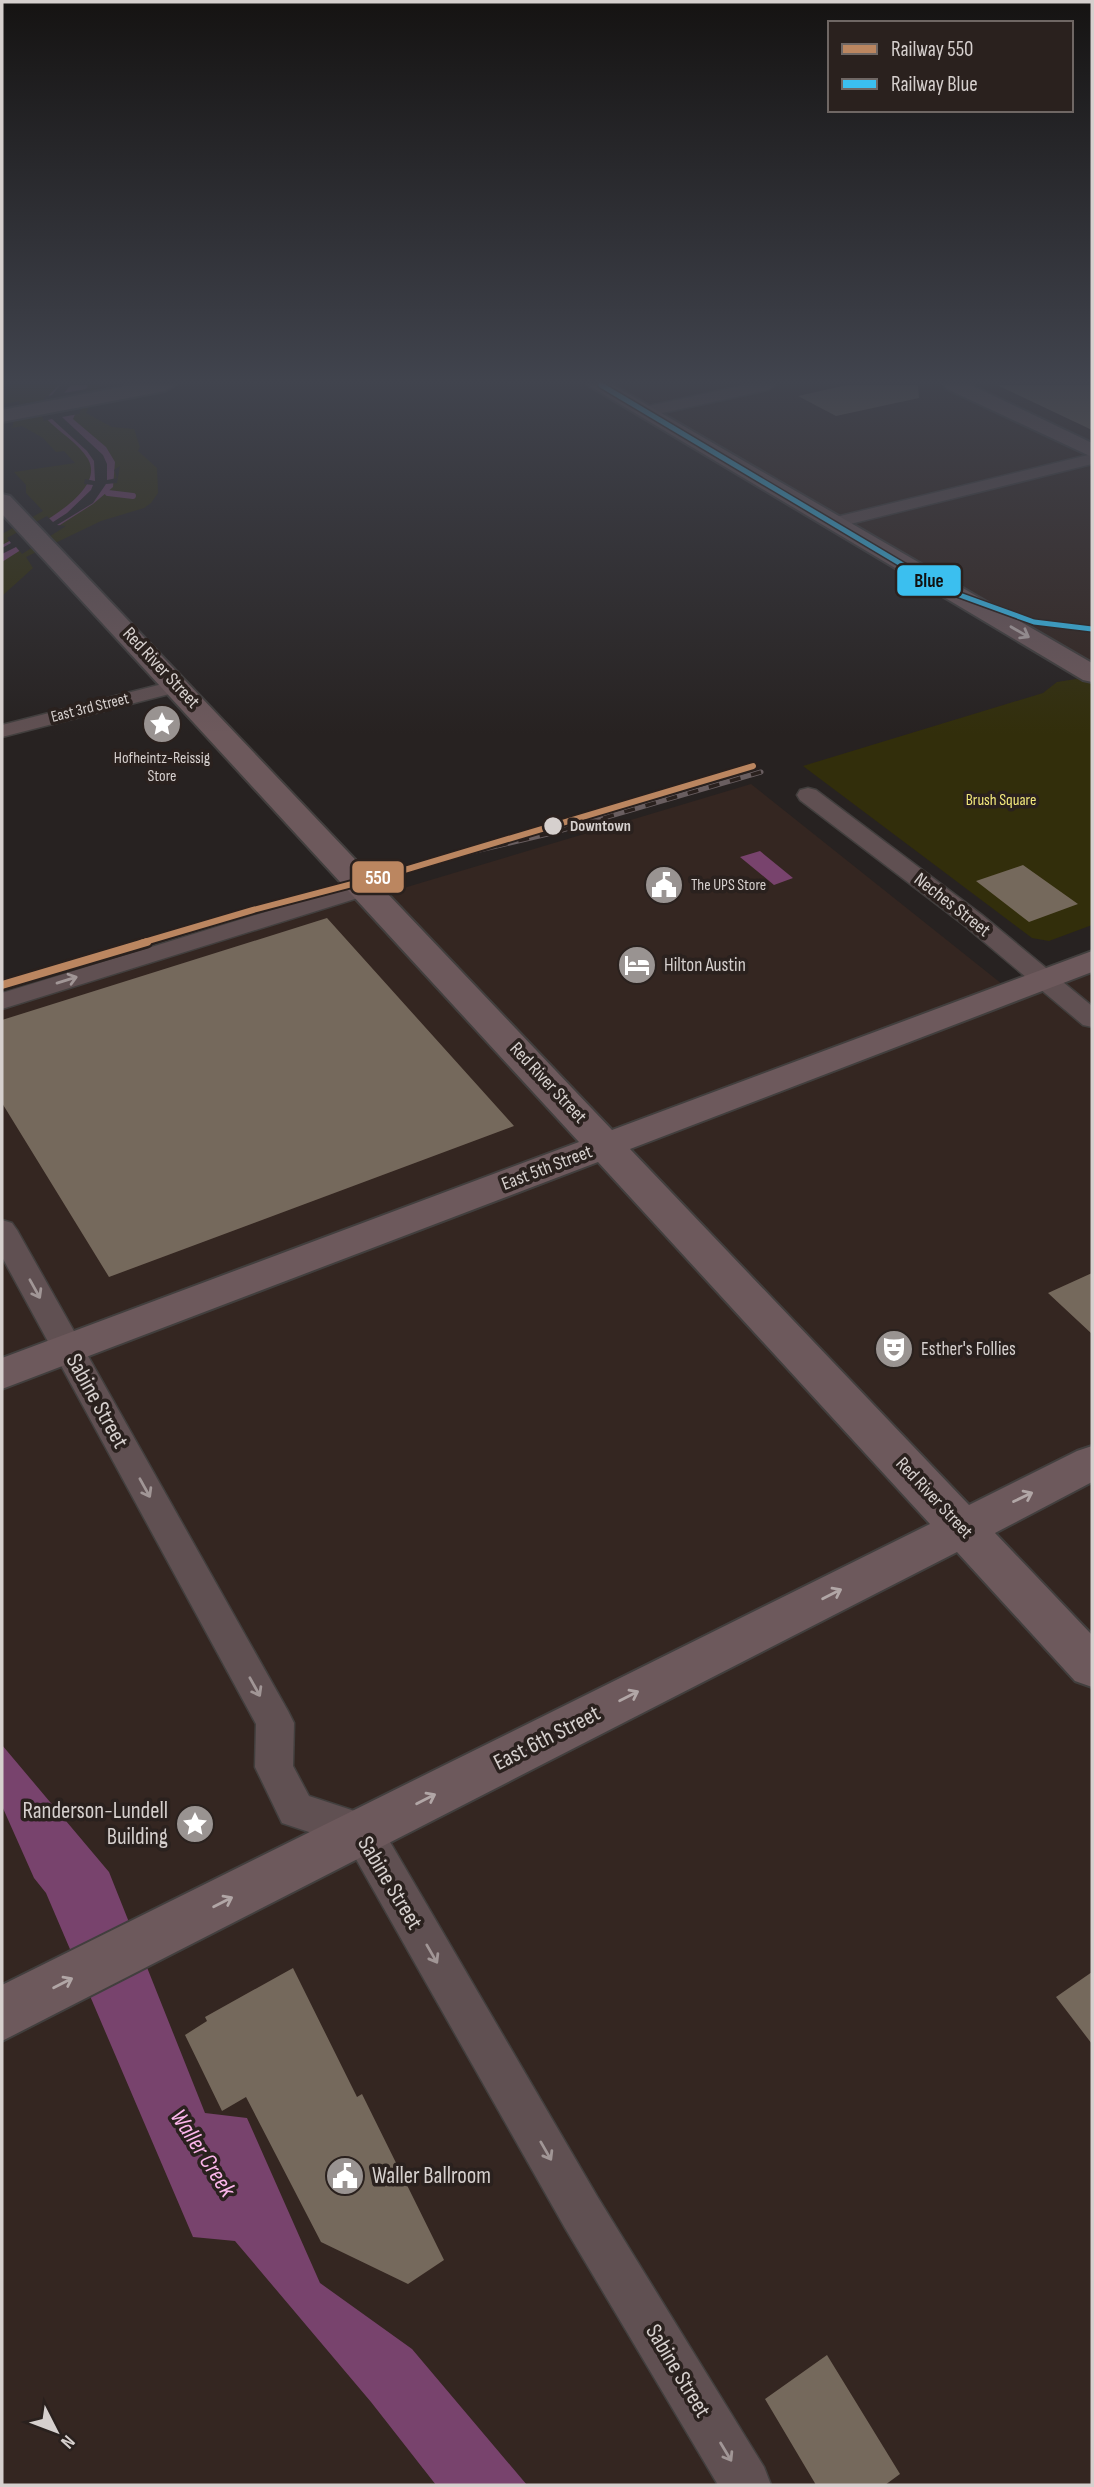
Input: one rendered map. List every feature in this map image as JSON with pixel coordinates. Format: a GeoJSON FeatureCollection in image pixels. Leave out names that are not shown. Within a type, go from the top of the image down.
{"type":"FeatureCollection","features":[{"type":"Feature","properties":{"kind":"main road","name":"Red River Street"},"geometry":{"type":"LineString","coordinates":[[2,501],[178,686],[1092,1667]]}},
{"type":"Feature","properties":{"kind":"main road"},"geometry":{"type":"LineString","coordinates":[[796,501],[1086,666]]}},
{"type":"Feature","properties":{"kind":"main road","name":"East 5th Street"},"geometry":{"type":"LineString","coordinates":[[2,1374],[1092,961]]}},
{"type":"Feature","properties":{"kind":"main road","name":"East 6th Street"},"geometry":{"type":"LineString","coordinates":[[2,2014],[1092,1462]]}},
{"type":"Feature","properties":{"kind":"street"},"geometry":{"type":"LineString","coordinates":[[834,523],[922,501]]}},
{"type":"Feature","properties":{"kind":"street","name":"East 3rd Street"},"geometry":{"type":"LineString","coordinates":[[2,731],[178,686]]}},
{"type":"Feature","properties":{"kind":"street","name":"Neches Street"},"geometry":{"type":"LineString","coordinates":[[808,795],[973,920],[1092,1019]]}},
{"type":"Feature","properties":{"kind":"street"},"geometry":{"type":"LineString","coordinates":[[2,1000],[366,888]]}},
{"type":"Feature","properties":{"kind":"street","name":"Sabine Street"},"geometry":{"type":"LineString","coordinates":[[2,1230],[275,1723],[274,1767],[296,1810],[362,1831],[581,2212],[746,2485]]}},
{"type":"Feature","properties":{"kind":"shaded area"},"geometry":{"type":"Polygon","coordinates":[[[813,501],[1092,501],[1092,662],[813,501]]]}},
{"type":"Feature","properties":{"kind":"shaded area"},"geometry":{"type":"Polygon","coordinates":[[[751,784],[1022,1000],[1092,972],[1092,2485],[2,2485],[2,1005],[392,885],[397,890],[751,784]]]}},
{"type":"Feature","properties":{"kind":"green space"},"geometry":{"type":"Polygon","coordinates":[[[34,501],[152,501],[144,508],[101,521],[26,557],[33,568],[2,596],[2,534],[43,511],[34,501]]]}},
{"type":"Feature","properties":{"kind":"green space","name":"Brush Square"},"geometry":{"type":"Polygon","coordinates":[[[1076,679],[1092,681],[1092,925],[1049,941],[1032,938],[803,766],[1043,693],[1057,682],[1076,679]]]}},
{"type":"Feature","properties":{"kind":"water"},"geometry":{"type":"Polygon","coordinates":[[[72,501],[96,501],[2,562],[2,545],[72,501]]]}},
{"type":"Feature","properties":{"kind":"water"},"geometry":{"type":"Polygon","coordinates":[[[760,851],[793,878],[774,885],[740,857],[760,851]]]}},
{"type":"Feature","properties":{"kind":"water","name":"Waller Creek"},"geometry":{"type":"Polygon","coordinates":[[[2,1745],[109,1872],[205,2113],[247,2118],[320,2283],[412,2349],[527,2485],[436,2485],[371,2402],[235,2241],[193,2237],[46,1893],[34,1878],[2,1806],[2,1745]]]}},
{"type":"Feature","properties":{"kind":"pier"},"geometry":{"type":"Polygon","coordinates":[[[79,501],[94,501],[57,525],[66,526],[22,554],[16,547],[2,554],[2,548],[11,543],[7,538],[47,516],[53,522],[79,501]]]}},
{"type":"Feature","properties":{"kind":"building"},"geometry":{"type":"Polygon","coordinates":[[[1023,865],[1078,904],[1029,922],[976,881],[1023,865]]]}},
{"type":"Feature","properties":{"kind":"building"},"geometry":{"type":"Polygon","coordinates":[[[327,918],[514,1126],[109,1277],[2,1103],[2,1020],[327,918]]]}},
{"type":"Feature","properties":{"kind":"building"},"geometry":{"type":"Polygon","coordinates":[[[1092,1273],[1092,1334],[1048,1293],[1092,1273]]]}},
{"type":"Feature","properties":{"kind":"building","name":"Waller Ballroom"},"geometry":{"type":"Polygon","coordinates":[[[293,1968],[357,2097],[362,2094],[444,2260],[408,2284],[321,2242],[246,2097],[222,2111],[185,2035],[207,2021],[205,2017],[293,1968]]]}},
{"type":"Feature","properties":{"kind":"building"},"geometry":{"type":"Polygon","coordinates":[[[1092,1972],[1092,2044],[1056,1997],[1092,1972]]]}},
{"type":"Feature","properties":{"kind":"building"},"geometry":{"type":"Polygon","coordinates":[[[827,2355],[900,2474],[885,2485],[816,2485],[765,2399],[827,2355]]]}},
{"type":"Feature","properties":{"kind":"railway"},"geometry":{"type":"LineString","coordinates":[[454,856],[552,833],[761,772]]}},
{"type":"Feature","properties":{"kind":"rail line","name":"Blue"},"geometry":{"type":"LineString","coordinates":[[796,501],[943,589],[1034,622],[1092,629]]}},
{"type":"Feature","properties":{"kind":"rail line","name":"550"},"geometry":{"type":"LineString","coordinates":[[2,985],[253,910],[394,873],[753,766]]}},
{"type":"Feature","properties":{"kind":"place","name":"Hofheintz-Reissig Store"},"geometry":{"type":"Point","coordinates":[162,724]}},
{"type":"Feature","properties":{"kind":"place","name":"Downtown"},"geometry":{"type":"Point","coordinates":[553,826]}},
{"type":"Feature","properties":{"kind":"place","name":"The UPS Store"},"geometry":{"type":"Point","coordinates":[664,885]}},
{"type":"Feature","properties":{"kind":"place","name":"Hilton Austin"},"geometry":{"type":"Point","coordinates":[637,965]}},
{"type":"Feature","properties":{"kind":"place","name":"Esther's Follies"},"geometry":{"type":"Point","coordinates":[894,1349]}},
{"type":"Feature","properties":{"kind":"place","name":"Randerson-Lundell Building"},"geometry":{"type":"Point","coordinates":[195,1824]}},
{"type":"Feature","properties":{"kind":"place","name":"Waller Ballroom"},"geometry":{"type":"Point","coordinates":[345,2176]}}]}
